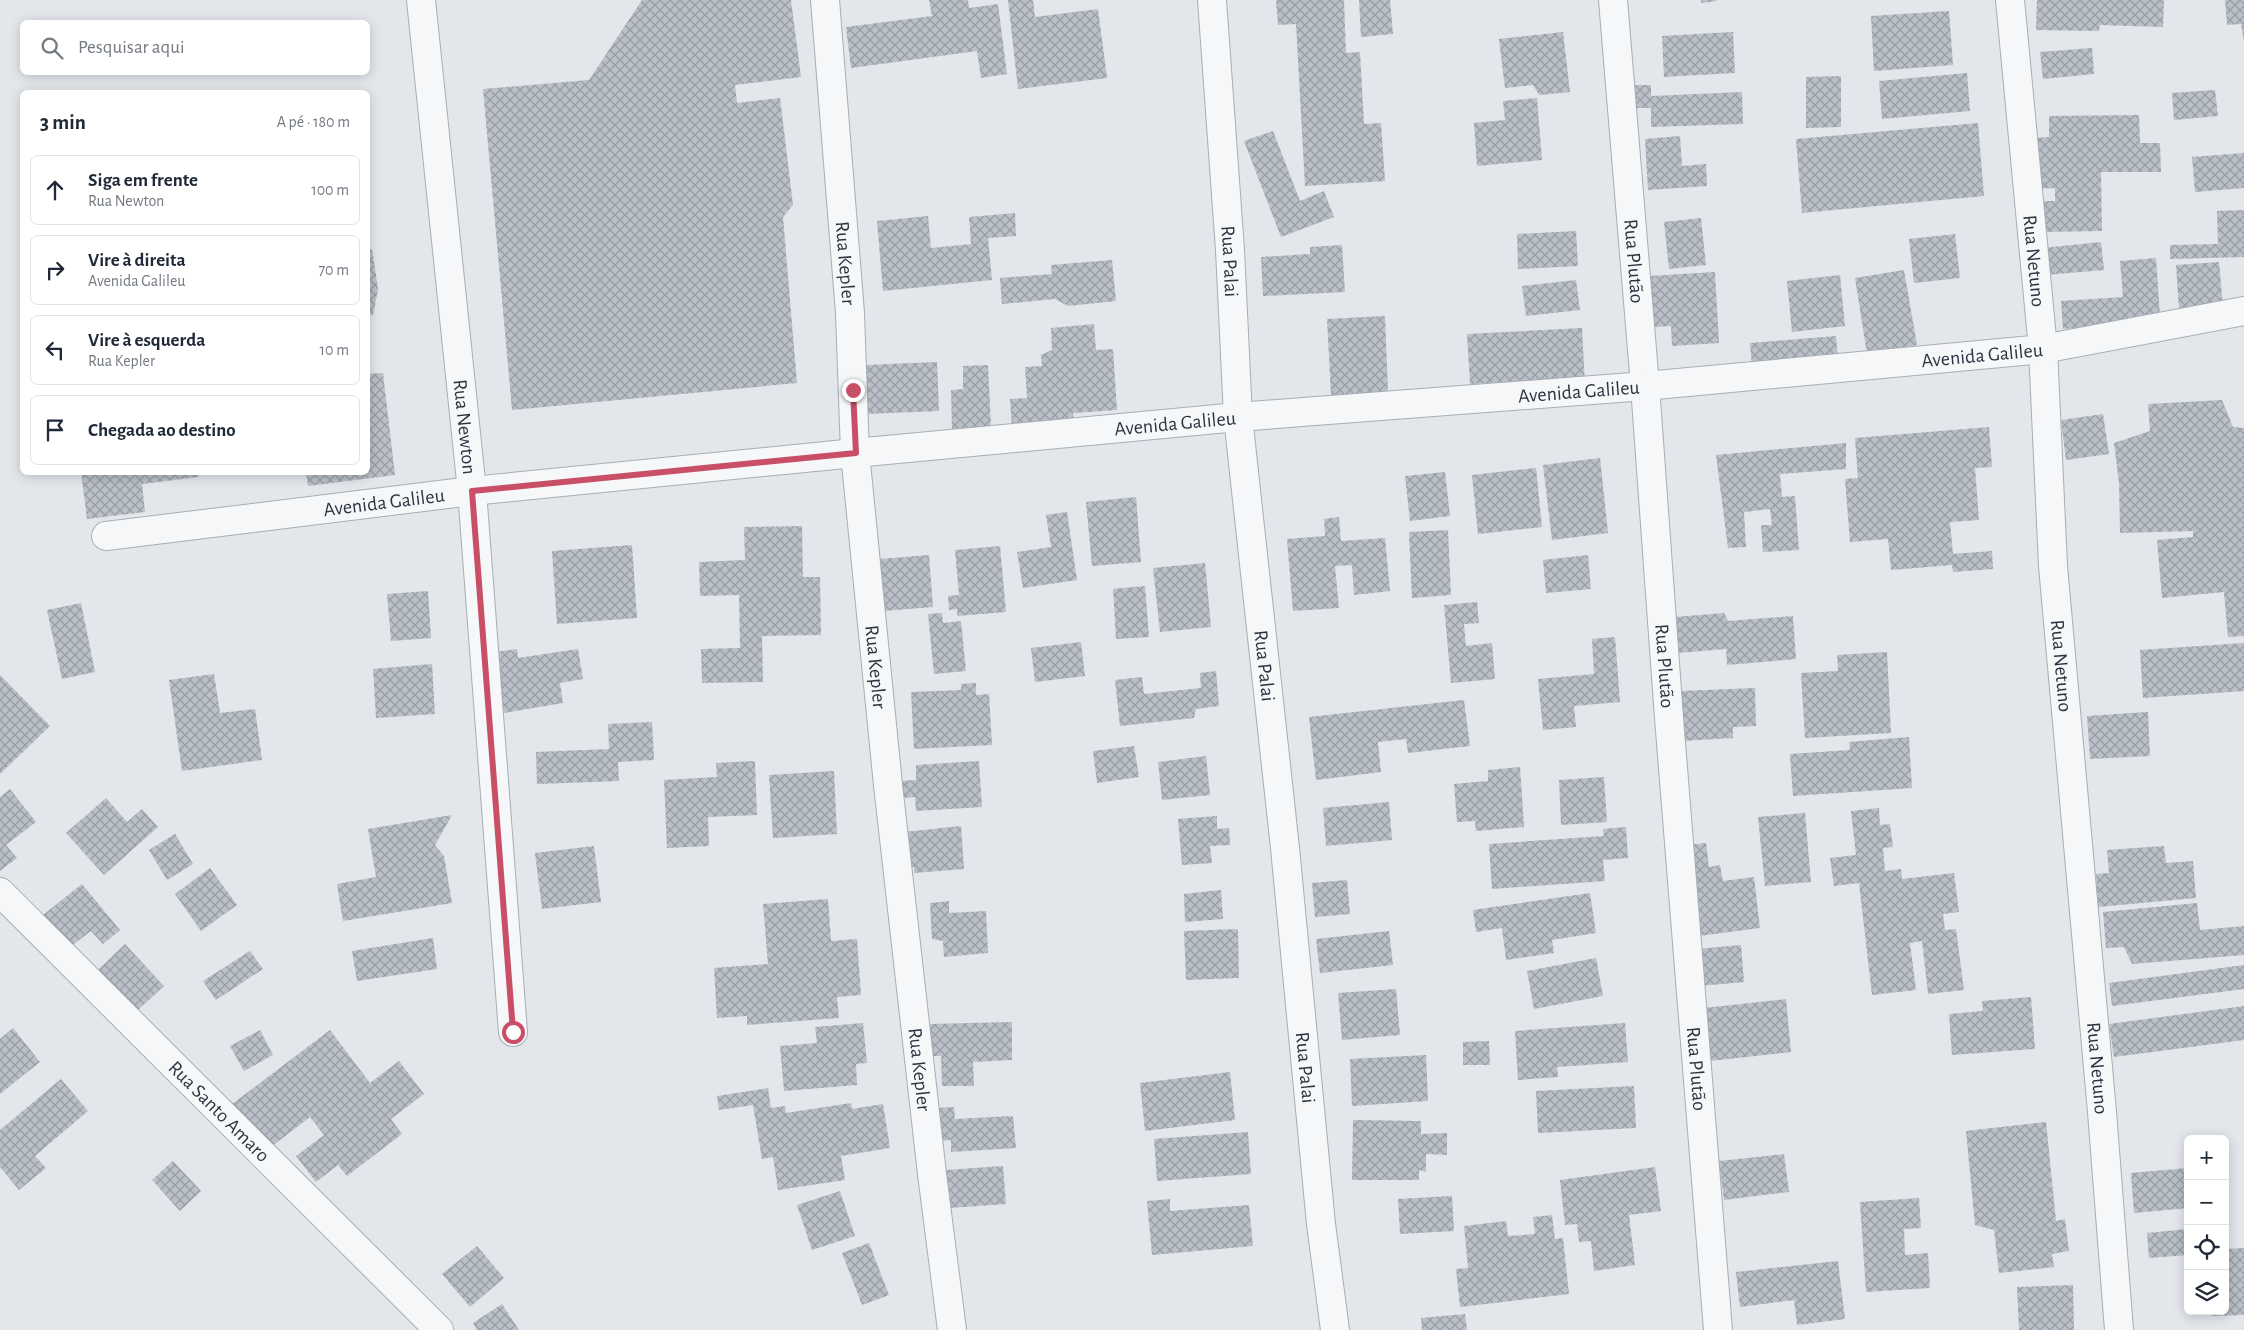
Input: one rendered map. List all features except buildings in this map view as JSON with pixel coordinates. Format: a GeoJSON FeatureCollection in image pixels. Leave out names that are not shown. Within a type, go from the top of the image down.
{"type":"FeatureCollection","features":[{"type":"Feature","properties":{"kind":"street","name":"Rua Newton"},"geometry":{"type":"LineString","coordinates":[[421,0],[472,491],[513,1032]]}},
{"type":"Feature","properties":{"kind":"street","name":"Rua Kepler"},"geometry":{"type":"LineString","coordinates":[[825,0],[850,313],[856,453],[888,785],[932,1174],[952,1330]]}},
{"type":"Feature","properties":{"kind":"street","name":"Rua Palai"},"geometry":{"type":"LineString","coordinates":[[1212,0],[1230,250],[1238,417],[1284,838],[1321,1224],[1335,1330]]}},
{"type":"Feature","properties":{"kind":"street","name":"Rua Plutão"},"geometry":{"type":"LineString","coordinates":[[1613,0],[1646,386],[1670,728],[1718,1330]]}},
{"type":"Feature","properties":{"kind":"street","name":"Rua Netuno"},"geometry":{"type":"LineString","coordinates":[[2010,0],[2043,349],[2054,575],[2102,1112],[2119,1330]]}},
{"type":"Feature","properties":{"kind":"street","name":"Avenida Galileu"},"geometry":{"type":"LineString","coordinates":[[106,536],[472,491],[856,453],[1238,417],[1646,386],[2043,349],[2244,311]]}},
{"type":"Feature","properties":{"kind":"street","name":"Rua Santo Amaro"},"geometry":{"type":"LineString","coordinates":[[0,892],[439,1330]]}},
{"type":"Feature","properties":{"kind":"route"},"geometry":{"type":"LineString","coordinates":[[513,1032],[472,491],[856,453],[853,390]]}}]}
